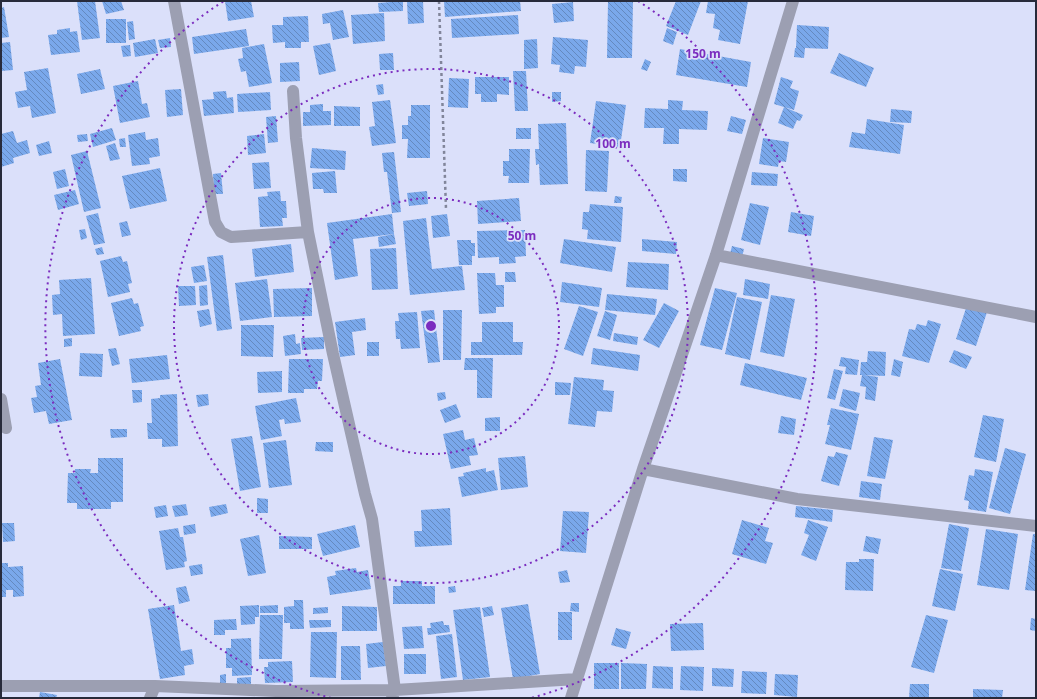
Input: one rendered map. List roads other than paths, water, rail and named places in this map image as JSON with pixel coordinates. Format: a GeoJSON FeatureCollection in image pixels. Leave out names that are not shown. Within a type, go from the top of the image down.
{"type":"FeatureCollection","features":[{"type":"Feature","properties":{"kind":"street"},"geometry":{"type":"LineString","coordinates":[[174,1],[215,222],[221,232],[231,237],[308,232]]}},
{"type":"Feature","properties":{"kind":"street"},"geometry":{"type":"LineString","coordinates":[[571,698],[643,469],[716,255],[793,1]]}},
{"type":"Feature","properties":{"kind":"street"},"geometry":{"type":"LineString","coordinates":[[294,91],[296,138],[308,232],[333,354],[372,520],[394,694]]}},
{"type":"Feature","properties":{"kind":"street"},"geometry":{"type":"LineString","coordinates":[[716,255],[1036,317]]}},
{"type":"Feature","properties":{"kind":"street"},"geometry":{"type":"LineString","coordinates":[[1,399],[6,428]]}},
{"type":"Feature","properties":{"kind":"street"},"geometry":{"type":"LineString","coordinates":[[643,469],[797,499],[1036,526]]}},
{"type":"Feature","properties":{"kind":"street"},"geometry":{"type":"LineString","coordinates":[[1,686],[155,686],[274,694],[394,694],[577,680]]}},
{"type":"Feature","properties":{"kind":"street"},"geometry":{"type":"LineString","coordinates":[[150,698],[155,686]]}}]}
